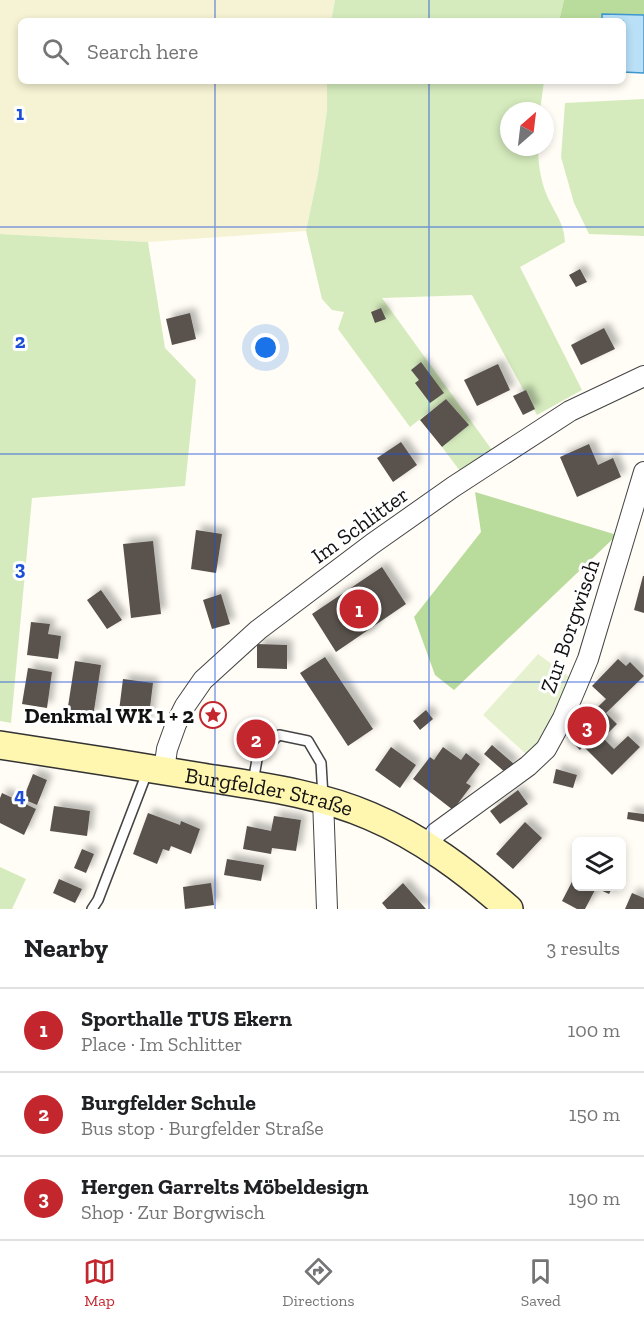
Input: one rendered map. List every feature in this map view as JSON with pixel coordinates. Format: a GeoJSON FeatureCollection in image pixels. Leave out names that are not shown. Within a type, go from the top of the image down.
{"type":"FeatureCollection","features":[{"type":"Feature","properties":{"kind":"street","name":"Im Schlitter"},"geometry":{"type":"LineString","coordinates":[[156,769],[167,750],[176,724],[203,680],[258,630],[372,544],[463,481],[570,411],[644,376]]}},
{"type":"Feature","properties":{"kind":"street","name":"Zur Borgwisch"},"geometry":{"type":"LineString","coordinates":[[429,846],[436,833],[528,766],[546,749],[563,718],[588,659],[644,472]]}},
{"type":"Feature","properties":{"kind":"street","name":"Burgfelder Straße"},"geometry":{"type":"LineString","coordinates":[[0,745],[252,784],[323,799],[370,816],[429,846],[479,882],[509,909]]}},
{"type":"Feature","properties":{"kind":"street"},"geometry":{"type":"LineString","coordinates":[[323,799],[327,909]]}},
{"type":"Feature","properties":{"kind":"lane"},"geometry":{"type":"LineString","coordinates":[[252,784],[258,754],[279,735],[308,741],[321,763],[323,799]]}},
{"type":"Feature","properties":{"kind":"lane"},"geometry":{"type":"LineString","coordinates":[[92,909],[156,769]]}},
{"type":"Feature","properties":{"kind":"shaded area"},"geometry":{"type":"Polygon","coordinates":[[[0,0],[335,0],[332,18],[18,18],[18,84],[327,84],[327,110],[318,174],[306,231],[148,242],[0,234],[0,0]]]}},
{"type":"Feature","properties":{"kind":"green space"},"geometry":{"type":"Polygon","coordinates":[[[335,0],[564,0],[560,18],[332,18],[335,0]]]}},
{"type":"Feature","properties":{"kind":"green space"},"geometry":{"type":"Polygon","coordinates":[[[564,0],[644,0],[644,15],[602,14],[602,18],[560,18],[564,0]]]}},
{"type":"Feature","properties":{"kind":"green space"},"geometry":{"type":"Polygon","coordinates":[[[327,84],[544,84],[541,102],[500,102],[500,156],[538,156],[543,186],[561,224],[565,242],[520,267],[582,390],[537,415],[472,295],[382,298],[492,450],[460,471],[442,447],[468,425],[446,399],[410,427],[338,329],[344,312],[332,310],[322,299],[306,231],[318,174],[327,110],[327,84]]]}},
{"type":"Feature","properties":{"kind":"green space"},"geometry":{"type":"Polygon","coordinates":[[[644,99],[644,236],[589,234],[574,203],[561,157],[565,103],[644,99]]]}},
{"type":"Feature","properties":{"kind":"green space"},"geometry":{"type":"Polygon","coordinates":[[[0,234],[148,242],[165,348],[196,380],[185,486],[32,498],[11,723],[0,721],[0,234]]]}},
{"type":"Feature","properties":{"kind":"green space"},"geometry":{"type":"Polygon","coordinates":[[[475,492],[617,535],[454,690],[435,675],[414,617],[481,532],[475,492]]]}},
{"type":"Feature","properties":{"kind":"green space"},"geometry":{"type":"Polygon","coordinates":[[[538,654],[571,678],[536,749],[526,754],[483,715],[538,654]]]}},
{"type":"Feature","properties":{"kind":"green space"},"geometry":{"type":"Polygon","coordinates":[[[0,867],[26,879],[12,909],[0,909],[0,867]]]}},
{"type":"Feature","properties":{"kind":"water"},"geometry":{"type":"Polygon","coordinates":[[[602,14],[644,15],[644,73],[626,72],[626,18],[602,18],[602,14]]]}},
{"type":"Feature","properties":{"kind":"building"},"geometry":{"type":"Polygon","coordinates":[[[580,269],[587,282],[576,287],[569,275],[580,269]]]}},
{"type":"Feature","properties":{"kind":"building"},"geometry":{"type":"Polygon","coordinates":[[[381,308],[386,319],[375,323],[371,312],[381,308]]]}},
{"type":"Feature","properties":{"kind":"building"},"geometry":{"type":"Polygon","coordinates":[[[190,313],[196,339],[172,345],[166,319],[190,313]]]}},
{"type":"Feature","properties":{"kind":"building"},"geometry":{"type":"Polygon","coordinates":[[[604,328],[615,349],[581,365],[571,345],[604,328]]]}},
{"type":"Feature","properties":{"kind":"building"},"geometry":{"type":"Polygon","coordinates":[[[421,362],[444,393],[430,403],[415,383],[419,380],[411,370],[421,362]]]}},
{"type":"Feature","properties":{"kind":"building"},"geometry":{"type":"Polygon","coordinates":[[[498,364],[510,390],[477,406],[464,380],[498,364]]]}},
{"type":"Feature","properties":{"kind":"building"},"geometry":{"type":"Polygon","coordinates":[[[526,390],[535,409],[523,415],[513,396],[526,390]]]}},
{"type":"Feature","properties":{"kind":"building"},"geometry":{"type":"Polygon","coordinates":[[[446,399],[469,425],[442,447],[420,420],[446,399]]]}},
{"type":"Feature","properties":{"kind":"building"},"geometry":{"type":"Polygon","coordinates":[[[401,442],[417,465],[393,482],[377,458],[401,442]]]}},
{"type":"Feature","properties":{"kind":"building"},"geometry":{"type":"Polygon","coordinates":[[[589,444],[598,465],[613,458],[621,477],[577,497],[560,457],[589,444]]]}},
{"type":"Feature","properties":{"kind":"building"},"geometry":{"type":"Polygon","coordinates":[[[196,530],[222,534],[216,573],[191,569],[196,530]]]}},
{"type":"Feature","properties":{"kind":"building"},"geometry":{"type":"Polygon","coordinates":[[[153,541],[161,614],[131,618],[123,544],[153,541]]]}},
{"type":"Feature","properties":{"kind":"building"},"geometry":{"type":"Polygon","coordinates":[[[382,567],[406,604],[336,652],[312,614],[382,567]]]}},
{"type":"Feature","properties":{"kind":"building"},"geometry":{"type":"Polygon","coordinates":[[[644,576],[644,613],[634,610],[644,576]]]}},
{"type":"Feature","properties":{"kind":"building"},"geometry":{"type":"Polygon","coordinates":[[[101,590],[122,620],[107,629],[87,600],[101,590]]]}},
{"type":"Feature","properties":{"kind":"building"},"geometry":{"type":"Polygon","coordinates":[[[221,594],[230,624],[212,629],[203,600],[221,594]]]}},
{"type":"Feature","properties":{"kind":"building"},"geometry":{"type":"Polygon","coordinates":[[[31,622],[50,624],[48,634],[61,636],[58,659],[27,655],[31,622]]]}},
{"type":"Feature","properties":{"kind":"building"},"geometry":{"type":"Polygon","coordinates":[[[257,644],[287,645],[287,669],[257,668],[257,644]]]}},
{"type":"Feature","properties":{"kind":"building"},"geometry":{"type":"Polygon","coordinates":[[[325,657],[373,729],[348,746],[300,673],[325,657]]]}},
{"type":"Feature","properties":{"kind":"building"},"geometry":{"type":"Polygon","coordinates":[[[618,659],[626,666],[630,662],[644,676],[606,713],[617,724],[603,738],[614,749],[628,736],[640,747],[612,775],[583,746],[580,750],[567,737],[606,699],[592,686],[618,659]]]}},
{"type":"Feature","properties":{"kind":"building"},"geometry":{"type":"Polygon","coordinates":[[[75,661],[101,665],[93,717],[67,713],[75,661]]]}},
{"type":"Feature","properties":{"kind":"building"},"geometry":{"type":"Polygon","coordinates":[[[28,668],[52,672],[47,708],[22,704],[28,668]]]}},
{"type":"Feature","properties":{"kind":"building"},"geometry":{"type":"Polygon","coordinates":[[[123,679],[153,683],[148,723],[118,719],[123,679]]]}},
{"type":"Feature","properties":{"kind":"building"},"geometry":{"type":"Polygon","coordinates":[[[426,710],[433,719],[420,730],[413,721],[426,710]]]}},
{"type":"Feature","properties":{"kind":"building"},"geometry":{"type":"Polygon","coordinates":[[[492,745],[514,764],[506,773],[484,754],[492,745]]]}},
{"type":"Feature","properties":{"kind":"building"},"geometry":{"type":"Polygon","coordinates":[[[391,747],[416,765],[400,788],[375,770],[391,747]]]}},
{"type":"Feature","properties":{"kind":"building"},"geometry":{"type":"Polygon","coordinates":[[[443,747],[461,760],[466,753],[480,764],[466,783],[471,786],[453,810],[413,779],[430,757],[434,760],[443,747]]]}},
{"type":"Feature","properties":{"kind":"building"},"geometry":{"type":"Polygon","coordinates":[[[556,769],[577,775],[573,788],[553,783],[556,769]]]}},
{"type":"Feature","properties":{"kind":"building"},"geometry":{"type":"Polygon","coordinates":[[[33,774],[47,780],[37,805],[23,799],[33,774]]]}},
{"type":"Feature","properties":{"kind":"building"},"geometry":{"type":"Polygon","coordinates":[[[518,790],[528,804],[500,824],[490,811],[518,790]]]}},
{"type":"Feature","properties":{"kind":"building"},"geometry":{"type":"Polygon","coordinates":[[[2,793],[36,809],[24,835],[0,823],[2,793]]]}},
{"type":"Feature","properties":{"kind":"building"},"geometry":{"type":"Polygon","coordinates":[[[54,806],[90,811],[87,836],[50,831],[54,806]]]}},
{"type":"Feature","properties":{"kind":"building"},"geometry":{"type":"Polygon","coordinates":[[[628,812],[644,814],[644,822],[627,819],[628,812]]]}},
{"type":"Feature","properties":{"kind":"building"},"geometry":{"type":"Polygon","coordinates":[[[148,813],[180,825],[181,821],[200,829],[191,854],[171,846],[169,851],[163,849],[157,864],[133,854],[148,813]]]}},
{"type":"Feature","properties":{"kind":"building"},"geometry":{"type":"Polygon","coordinates":[[[274,816],[301,820],[296,851],[272,848],[271,854],[243,849],[247,826],[271,831],[274,816]]]}},
{"type":"Feature","properties":{"kind":"building"},"geometry":{"type":"Polygon","coordinates":[[[525,822],[542,838],[513,869],[496,854],[525,822]]]}},
{"type":"Feature","properties":{"kind":"building"},"geometry":{"type":"Polygon","coordinates":[[[82,849],[94,854],[86,873],[74,868],[82,849]]]}},
{"type":"Feature","properties":{"kind":"building"},"geometry":{"type":"Polygon","coordinates":[[[227,859],[264,865],[261,881],[224,875],[227,859]]]}},
{"type":"Feature","properties":{"kind":"building"},"geometry":{"type":"Polygon","coordinates":[[[59,879],[82,889],[75,903],[53,893],[59,879]]]}},
{"type":"Feature","properties":{"kind":"building"},"geometry":{"type":"Polygon","coordinates":[[[572,882],[572,891],[594,891],[585,909],[577,909],[562,901],[572,882]]]}},
{"type":"Feature","properties":{"kind":"building"},"geometry":{"type":"Polygon","coordinates":[[[211,883],[214,905],[185,909],[183,887],[211,883]]]}},
{"type":"Feature","properties":{"kind":"building"},"geometry":{"type":"Polygon","coordinates":[[[403,883],[426,909],[387,909],[382,903],[403,883]]]}},
{"type":"Feature","properties":{"kind":"building"},"geometry":{"type":"Polygon","coordinates":[[[632,893],[644,898],[644,909],[625,909],[632,893]]]}},
{"type":"Feature","properties":{"kind":"place","name":"Sporthalle TUS Ekern"},"geometry":{"type":"Point","coordinates":[359,609]}},
{"type":"Feature","properties":{"kind":"place","name":"Denkmal WK 1 + 2"},"geometry":{"type":"Point","coordinates":[213,715]}},
{"type":"Feature","properties":{"kind":"place","name":"Hergen Garrelts Möbeldesign"},"geometry":{"type":"Point","coordinates":[587,726]}},
{"type":"Feature","properties":{"kind":"place","name":"Burgfelder Schule"},"geometry":{"type":"Point","coordinates":[256,739]}}]}
